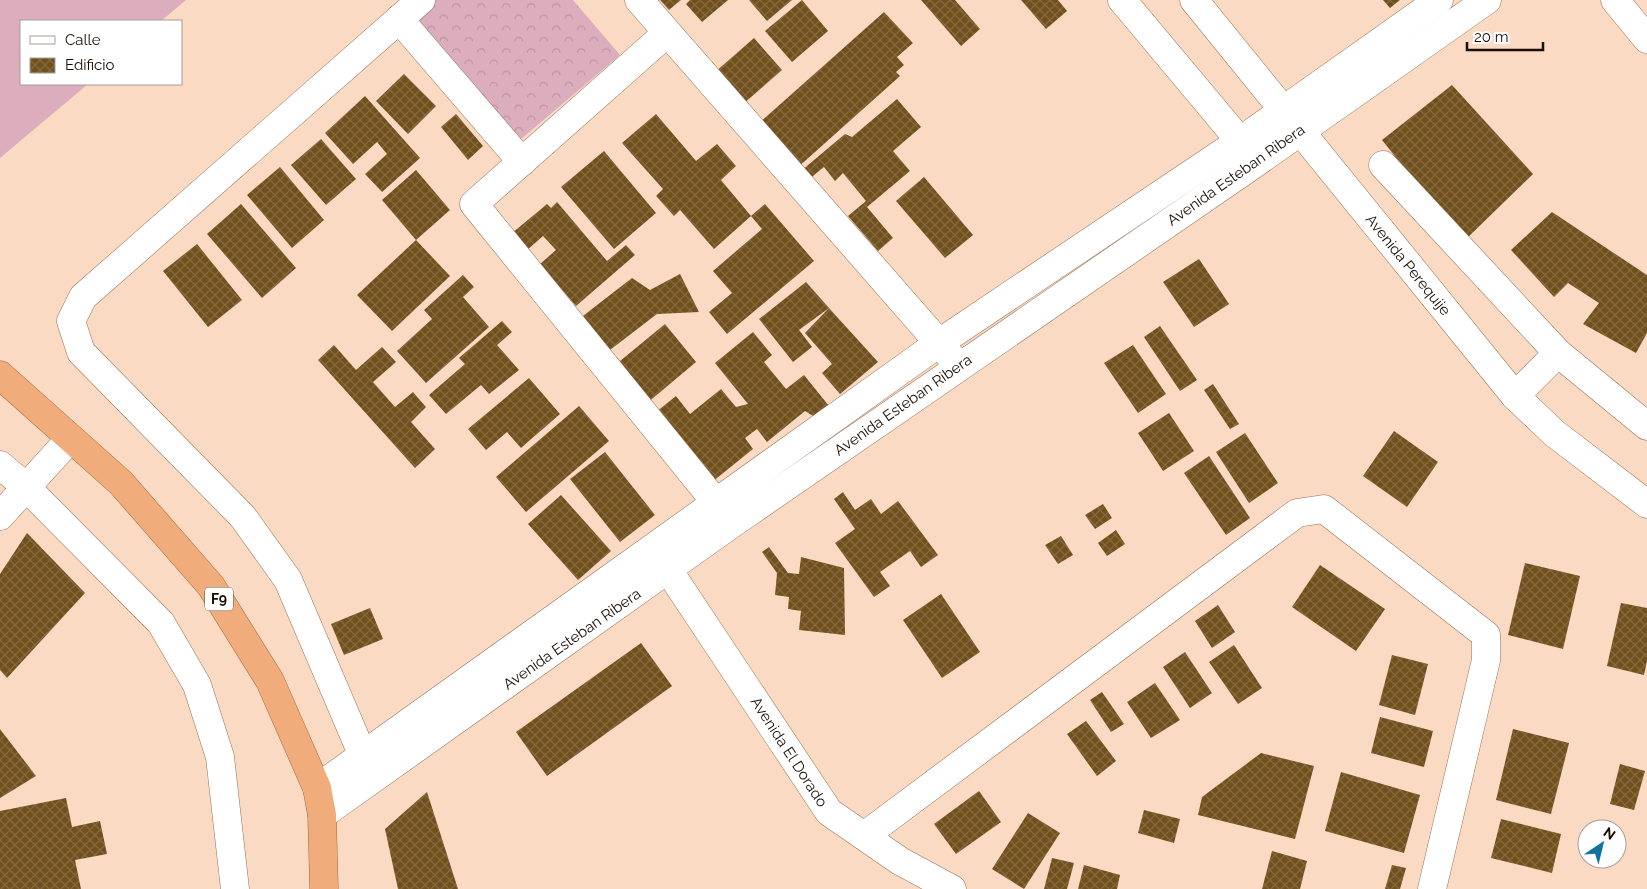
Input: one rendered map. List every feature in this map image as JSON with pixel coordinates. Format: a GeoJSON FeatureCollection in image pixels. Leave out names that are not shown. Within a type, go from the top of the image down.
{"type":"FeatureCollection","features":[{"type":"Feature","properties":{"kind":"highway","name":"F9"},"geometry":{"type":"LineString","coordinates":[[0,375],[121,483],[211,586],[270,681],[318,788],[322,815],[324,889]]}},
{"type":"Feature","properties":{"kind":"street"},"geometry":{"type":"LineString","coordinates":[[363,756],[288,580],[243,517],[81,352],[71,321],[83,297],[421,0]]}},
{"type":"Feature","properties":{"kind":"street"},"geometry":{"type":"LineString","coordinates":[[639,0],[959,366]]}},
{"type":"Feature","properties":{"kind":"street"},"geometry":{"type":"LineString","coordinates":[[1122,0],[1240,141]]}},
{"type":"Feature","properties":{"kind":"street","name":"Avenida Perequije"},"geometry":{"type":"LineString","coordinates":[[1194,0],[1514,396],[1554,433],[1647,504]]}},
{"type":"Feature","properties":{"kind":"street","name":"Avenida Esteban Ribera"},"geometry":{"type":"LineString","coordinates":[[322,815],[669,571],[724,513],[939,344],[1240,141],[1439,0]]}},
{"type":"Feature","properties":{"kind":"street","name":"Avenida Esteban Ribera"},"geometry":{"type":"LineString","coordinates":[[318,788],[724,513],[959,366],[1487,0]]}},
{"type":"Feature","properties":{"kind":"street"},"geometry":{"type":"LineString","coordinates":[[1615,0],[1647,40]]}},
{"type":"Feature","properties":{"kind":"street"},"geometry":{"type":"LineString","coordinates":[[399,19],[522,162]]}},
{"type":"Feature","properties":{"kind":"street"},"geometry":{"type":"LineString","coordinates":[[667,33],[474,204],[724,513]]}},
{"type":"Feature","properties":{"kind":"street"},"geometry":{"type":"LineString","coordinates":[[1383,165],[1558,353],[1647,426]]}},
{"type":"Feature","properties":{"kind":"street"},"geometry":{"type":"LineString","coordinates":[[1514,396],[1558,353]]}},
{"type":"Feature","properties":{"kind":"street"},"geometry":{"type":"LineString","coordinates":[[0,516],[25,486],[70,439]]}},
{"type":"Feature","properties":{"kind":"street"},"geometry":{"type":"LineString","coordinates":[[0,465],[25,486],[161,623],[197,685],[220,757],[235,889]]}},
{"type":"Feature","properties":{"kind":"street"},"geometry":{"type":"LineString","coordinates":[[864,836],[1297,513],[1324,509],[1486,636],[1486,660],[1432,889]]}},
{"type":"Feature","properties":{"kind":"street","name":"Avenida El Dorado"},"geometry":{"type":"LineString","coordinates":[[669,571],[829,812],[900,861],[952,889]]}},
{"type":"Feature","properties":{"kind":"green space"},"geometry":{"type":"Polygon","coordinates":[[[0,0],[186,0],[162,20],[20,20],[20,85],[87,85],[0,158],[0,0]]]}},
{"type":"Feature","properties":{"kind":"green space"},"geometry":{"type":"Polygon","coordinates":[[[432,0],[573,0],[620,55],[520,140],[414,16],[432,0]]]}},
{"type":"Feature","properties":{"kind":"building"},"geometry":{"type":"Polygon","coordinates":[[[660,0],[681,0],[669,10],[660,0]]]}},
{"type":"Feature","properties":{"kind":"building"},"geometry":{"type":"Polygon","coordinates":[[[690,0],[728,0],[702,22],[686,4],[690,0]]]}},
{"type":"Feature","properties":{"kind":"building"},"geometry":{"type":"Polygon","coordinates":[[[749,0],[792,0],[767,21],[749,0]]]}},
{"type":"Feature","properties":{"kind":"building"},"geometry":{"type":"Polygon","coordinates":[[[802,0],[828,31],[792,62],[765,31],[802,0]]]}},
{"type":"Feature","properties":{"kind":"building"},"geometry":{"type":"Polygon","coordinates":[[[921,0],[955,0],[980,29],[961,46],[921,0]]]}},
{"type":"Feature","properties":{"kind":"building"},"geometry":{"type":"Polygon","coordinates":[[[1021,0],[1058,0],[1067,11],[1046,29],[1021,0]]]}},
{"type":"Feature","properties":{"kind":"building"},"geometry":{"type":"Polygon","coordinates":[[[1383,0],[1400,0],[1390,8],[1383,0]]]}},
{"type":"Feature","properties":{"kind":"building"},"geometry":{"type":"Polygon","coordinates":[[[884,12],[913,43],[897,57],[904,65],[896,72],[900,76],[796,169],[757,125],[884,12]]]}},
{"type":"Feature","properties":{"kind":"building"},"geometry":{"type":"Polygon","coordinates":[[[754,38],[782,70],[742,105],[714,73],[754,38]]]}},
{"type":"Feature","properties":{"kind":"building"},"geometry":{"type":"Polygon","coordinates":[[[404,74],[436,106],[408,134],[376,101],[404,74]]]}},
{"type":"Feature","properties":{"kind":"building"},"geometry":{"type":"Polygon","coordinates":[[[1452,85],[1533,174],[1463,242],[1382,140],[1452,85]]]}},
{"type":"Feature","properties":{"kind":"building"},"geometry":{"type":"Polygon","coordinates":[[[365,96],[420,158],[382,192],[365,174],[387,154],[377,142],[353,164],[325,133],[365,96]]]}},
{"type":"Feature","properties":{"kind":"building"},"geometry":{"type":"Polygon","coordinates":[[[897,99],[921,127],[893,151],[910,171],[867,207],[893,238],[878,251],[848,216],[866,201],[843,173],[835,181],[824,167],[808,180],[801,171],[845,134],[852,137],[897,99]]]}},
{"type":"Feature","properties":{"kind":"building"},"geometry":{"type":"Polygon","coordinates":[[[456,114],[483,146],[468,160],[441,127],[456,114]]]}},
{"type":"Feature","properties":{"kind":"building"},"geometry":{"type":"Polygon","coordinates":[[[656,114],[696,161],[717,144],[736,166],[721,180],[751,216],[714,249],[680,210],[674,216],[656,196],[663,189],[622,143],[656,114]]]}},
{"type":"Feature","properties":{"kind":"building"},"geometry":{"type":"Polygon","coordinates":[[[321,139],[356,179],[326,205],[291,165],[321,139]]]}},
{"type":"Feature","properties":{"kind":"building"},"geometry":{"type":"Polygon","coordinates":[[[604,151],[656,213],[614,249],[561,187],[604,151]]]}},
{"type":"Feature","properties":{"kind":"building"},"geometry":{"type":"Polygon","coordinates":[[[280,167],[324,220],[292,248],[247,195],[280,167]]]}},
{"type":"Feature","properties":{"kind":"building"},"geometry":{"type":"Polygon","coordinates":[[[416,170],[450,210],[416,240],[382,200],[416,170]]]}},
{"type":"Feature","properties":{"kind":"building"},"geometry":{"type":"Polygon","coordinates":[[[924,177],[973,235],[945,258],[896,201],[924,177]]]}},
{"type":"Feature","properties":{"kind":"building"},"geometry":{"type":"Polygon","coordinates":[[[557,202],[607,261],[626,245],[635,255],[576,306],[540,264],[556,250],[543,236],[526,251],[511,234],[547,204],[551,208],[557,202]]]}},
{"type":"Feature","properties":{"kind":"building"},"geometry":{"type":"Polygon","coordinates":[[[241,204],[296,268],[262,298],[207,234],[241,204]]]}},
{"type":"Feature","properties":{"kind":"building"},"geometry":{"type":"Polygon","coordinates":[[[765,204],[814,261],[727,334],[709,312],[732,293],[713,271],[762,229],[751,216],[765,204]]]}},
{"type":"Feature","properties":{"kind":"building"},"geometry":{"type":"Polygon","coordinates":[[[1552,212],[1647,275],[1647,333],[1636,353],[1583,324],[1599,303],[1568,283],[1554,297],[1511,250],[1552,212]]]}},
{"type":"Feature","properties":{"kind":"building"},"geometry":{"type":"Polygon","coordinates":[[[416,240],[450,276],[392,331],[357,295],[416,240]]]}},
{"type":"Feature","properties":{"kind":"building"},"geometry":{"type":"Polygon","coordinates":[[[197,244],[242,300],[208,327],[163,271],[197,244]]]}},
{"type":"Feature","properties":{"kind":"building"},"geometry":{"type":"Polygon","coordinates":[[[1199,259],[1229,304],[1194,327],[1163,282],[1199,259]]]}},
{"type":"Feature","properties":{"kind":"building"},"geometry":{"type":"Polygon","coordinates":[[[680,274],[699,312],[657,314],[606,353],[579,319],[632,278],[650,290],[680,274]]]}},
{"type":"Feature","properties":{"kind":"building"},"geometry":{"type":"Polygon","coordinates":[[[463,275],[474,287],[463,297],[489,327],[426,383],[397,351],[432,319],[424,310],[463,275]]]}},
{"type":"Feature","properties":{"kind":"building"},"geometry":{"type":"Polygon","coordinates":[[[806,282],[829,308],[799,330],[812,347],[793,362],[759,319],[806,282]]]}},
{"type":"Feature","properties":{"kind":"building"},"geometry":{"type":"Polygon","coordinates":[[[829,308],[878,362],[840,394],[822,373],[832,364],[805,333],[829,308]]]}},
{"type":"Feature","properties":{"kind":"building"},"geometry":{"type":"Polygon","coordinates":[[[502,321],[512,332],[497,345],[519,370],[489,394],[481,385],[446,414],[429,395],[465,364],[459,358],[502,321]]]}},
{"type":"Feature","properties":{"kind":"building"},"geometry":{"type":"Polygon","coordinates":[[[665,324],[696,362],[646,404],[614,366],[665,324]]]}},
{"type":"Feature","properties":{"kind":"building"},"geometry":{"type":"Polygon","coordinates":[[[1160,326],[1197,380],[1180,391],[1144,337],[1160,326]]]}},
{"type":"Feature","properties":{"kind":"building"},"geometry":{"type":"Polygon","coordinates":[[[753,332],[772,355],[764,362],[786,389],[804,375],[829,406],[815,417],[805,411],[767,442],[757,429],[745,438],[753,449],[712,482],[656,412],[676,396],[690,414],[721,389],[736,407],[748,404],[715,363],[753,332]]]}},
{"type":"Feature","properties":{"kind":"building"},"geometry":{"type":"Polygon","coordinates":[[[334,345],[356,370],[382,347],[396,362],[373,382],[395,407],[413,392],[426,407],[411,422],[435,449],[415,468],[318,360],[334,345]]]}},
{"type":"Feature","properties":{"kind":"building"},"geometry":{"type":"Polygon","coordinates":[[[1133,345],[1166,394],[1138,413],[1104,363],[1133,345]]]}},
{"type":"Feature","properties":{"kind":"building"},"geometry":{"type":"Polygon","coordinates":[[[529,378],[560,414],[521,448],[507,432],[486,450],[468,429],[529,378]]]}},
{"type":"Feature","properties":{"kind":"building"},"geometry":{"type":"Polygon","coordinates":[[[1213,384],[1239,424],[1230,429],[1204,390],[1213,384]]]}},
{"type":"Feature","properties":{"kind":"building"},"geometry":{"type":"Polygon","coordinates":[[[579,406],[609,441],[526,512],[496,477],[579,406]]]}},
{"type":"Feature","properties":{"kind":"building"},"geometry":{"type":"Polygon","coordinates":[[[1169,413],[1194,451],[1163,471],[1138,433],[1169,413]]]}},
{"type":"Feature","properties":{"kind":"building"},"geometry":{"type":"Polygon","coordinates":[[[1394,431],[1438,462],[1407,507],[1363,476],[1394,431]]]}},
{"type":"Feature","properties":{"kind":"building"},"geometry":{"type":"Polygon","coordinates":[[[1245,433],[1278,483],[1249,503],[1216,452],[1245,433]]]}},
{"type":"Feature","properties":{"kind":"building"},"geometry":{"type":"Polygon","coordinates":[[[605,452],[655,515],[620,542],[570,479],[605,452]]]}},
{"type":"Feature","properties":{"kind":"building"},"geometry":{"type":"Polygon","coordinates":[[[1209,456],[1250,518],[1226,535],[1184,473],[1209,456]]]}},
{"type":"Feature","properties":{"kind":"building"},"geometry":{"type":"Polygon","coordinates":[[[843,492],[855,510],[871,499],[881,514],[898,501],[938,555],[921,567],[910,551],[880,572],[890,586],[874,597],[835,543],[855,529],[834,499],[843,492]]]}},
{"type":"Feature","properties":{"kind":"building"},"geometry":{"type":"Polygon","coordinates":[[[561,495],[611,551],[578,580],[528,524],[561,495]]]}},
{"type":"Feature","properties":{"kind":"building"},"geometry":{"type":"Polygon","coordinates":[[[1103,504],[1112,518],[1095,529],[1085,515],[1103,504]]]}},
{"type":"Feature","properties":{"kind":"building"},"geometry":{"type":"Polygon","coordinates":[[[1116,530],[1125,544],[1107,556],[1098,543],[1116,530]]]}},
{"type":"Feature","properties":{"kind":"building"},"geometry":{"type":"Polygon","coordinates":[[[27,533],[85,593],[7,678],[0,670],[0,574],[27,533]]]}},
{"type":"Feature","properties":{"kind":"building"},"geometry":{"type":"Polygon","coordinates":[[[1061,536],[1073,555],[1058,564],[1045,545],[1061,536]]]}},
{"type":"Feature","properties":{"kind":"building"},"geometry":{"type":"Polygon","coordinates":[[[769,547],[788,573],[799,574],[801,557],[844,568],[845,635],[799,630],[801,611],[788,609],[789,597],[775,595],[777,573],[762,552],[769,547]]]}},
{"type":"Feature","properties":{"kind":"building"},"geometry":{"type":"Polygon","coordinates":[[[1525,563],[1580,576],[1563,649],[1508,635],[1525,563]]]}},
{"type":"Feature","properties":{"kind":"building"},"geometry":{"type":"Polygon","coordinates":[[[1320,565],[1385,609],[1356,651],[1292,607],[1320,565]]]}},
{"type":"Feature","properties":{"kind":"building"},"geometry":{"type":"Polygon","coordinates":[[[941,594],[980,652],[942,678],[903,620],[941,594]]]}},
{"type":"Feature","properties":{"kind":"building"},"geometry":{"type":"Polygon","coordinates":[[[1621,603],[1647,608],[1647,661],[1644,675],[1607,666],[1621,603]]]}},
{"type":"Feature","properties":{"kind":"building"},"geometry":{"type":"Polygon","coordinates":[[[1218,605],[1235,632],[1212,648],[1195,621],[1218,605]]]}},
{"type":"Feature","properties":{"kind":"building"},"geometry":{"type":"Polygon","coordinates":[[[370,608],[383,639],[344,655],[331,624],[370,608]]]}},
{"type":"Feature","properties":{"kind":"building"},"geometry":{"type":"Polygon","coordinates":[[[641,643],[672,686],[547,776],[516,732],[641,643]]]}},
{"type":"Feature","properties":{"kind":"building"},"geometry":{"type":"Polygon","coordinates":[[[1234,645],[1262,688],[1238,704],[1209,662],[1234,645]]]}},
{"type":"Feature","properties":{"kind":"building"},"geometry":{"type":"Polygon","coordinates":[[[1185,652],[1212,693],[1190,708],[1163,667],[1185,652]]]}},
{"type":"Feature","properties":{"kind":"building"},"geometry":{"type":"Polygon","coordinates":[[[1392,655],[1428,664],[1415,715],[1379,705],[1392,655]]]}},
{"type":"Feature","properties":{"kind":"building"},"geometry":{"type":"Polygon","coordinates":[[[1155,683],[1180,720],[1151,738],[1127,702],[1155,683]]]}},
{"type":"Feature","properties":{"kind":"building"},"geometry":{"type":"Polygon","coordinates":[[[1102,692],[1124,724],[1111,732],[1090,700],[1102,692]]]}},
{"type":"Feature","properties":{"kind":"building"},"geometry":{"type":"Polygon","coordinates":[[[1380,717],[1433,731],[1424,767],[1371,753],[1380,717]]]}},
{"type":"Feature","properties":{"kind":"building"},"geometry":{"type":"Polygon","coordinates":[[[1086,721],[1116,761],[1097,776],[1067,734],[1086,721]]]}},
{"type":"Feature","properties":{"kind":"building"},"geometry":{"type":"Polygon","coordinates":[[[0,729],[36,776],[0,798],[0,729]]]}},
{"type":"Feature","properties":{"kind":"building"},"geometry":{"type":"Polygon","coordinates":[[[1513,729],[1569,743],[1551,814],[1496,800],[1513,729]]]}},
{"type":"Feature","properties":{"kind":"building"},"geometry":{"type":"Polygon","coordinates":[[[1261,753],[1314,766],[1295,839],[1198,815],[1202,797],[1261,753]]]}},
{"type":"Feature","properties":{"kind":"building"},"geometry":{"type":"Polygon","coordinates":[[[1620,764],[1645,771],[1634,810],[1610,804],[1620,764]]]}},
{"type":"Feature","properties":{"kind":"building"},"geometry":{"type":"Polygon","coordinates":[[[1341,772],[1420,795],[1404,853],[1325,831],[1341,772]]]}},
{"type":"Feature","properties":{"kind":"building"},"geometry":{"type":"Polygon","coordinates":[[[979,791],[1001,822],[956,854],[934,824],[979,791]]]}},
{"type":"Feature","properties":{"kind":"building"},"geometry":{"type":"Polygon","coordinates":[[[427,792],[458,889],[398,889],[385,829],[427,792]]]}},
{"type":"Feature","properties":{"kind":"building"},"geometry":{"type":"Polygon","coordinates":[[[66,798],[72,827],[100,821],[107,854],[75,860],[81,889],[0,889],[0,811],[66,798]]]}},
{"type":"Feature","properties":{"kind":"building"},"geometry":{"type":"Polygon","coordinates":[[[1144,810],[1180,819],[1174,843],[1138,833],[1144,810]]]}},
{"type":"Feature","properties":{"kind":"building"},"geometry":{"type":"Polygon","coordinates":[[[1028,813],[1060,833],[1024,889],[992,869],[1028,813]]]}},
{"type":"Feature","properties":{"kind":"building"},"geometry":{"type":"Polygon","coordinates":[[[1501,819],[1561,834],[1552,873],[1491,858],[1501,819]]]}},
{"type":"Feature","properties":{"kind":"building"},"geometry":{"type":"Polygon","coordinates":[[[1272,851],[1307,861],[1300,889],[1262,889],[1272,851]]]}},
{"type":"Feature","properties":{"kind":"building"},"geometry":{"type":"Polygon","coordinates":[[[1052,858],[1074,863],[1067,889],[1044,889],[1052,858]]]}},
{"type":"Feature","properties":{"kind":"building"},"geometry":{"type":"Polygon","coordinates":[[[1084,865],[1120,875],[1117,889],[1078,889],[1084,865]]]}},
{"type":"Feature","properties":{"kind":"building"},"geometry":{"type":"Polygon","coordinates":[[[1392,865],[1406,868],[1400,889],[1385,889],[1392,865]]]}}]}
